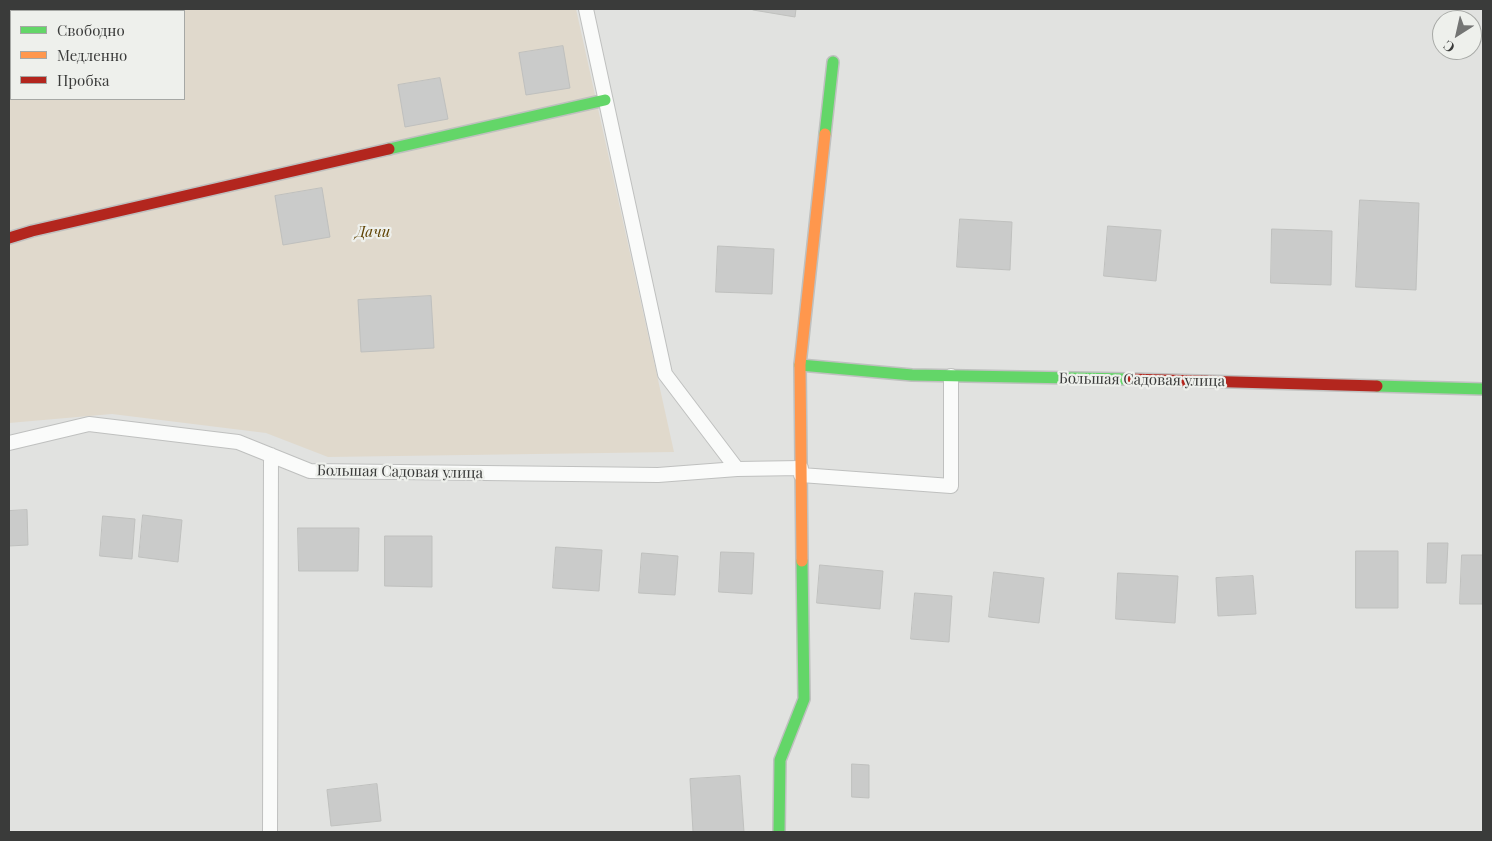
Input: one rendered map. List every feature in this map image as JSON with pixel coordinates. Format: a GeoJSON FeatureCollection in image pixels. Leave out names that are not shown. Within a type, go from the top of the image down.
{"type":"FeatureCollection","features":[{"type":"Feature","properties":{"kind":"street"},"geometry":{"type":"LineString","coordinates":[[779,832],[780,760],[804,699],[800,365],[833,62]]}},
{"type":"Feature","properties":{"kind":"street"},"geometry":{"type":"LineString","coordinates":[[9,238],[32,231],[605,100]]}},
{"type":"Feature","properties":{"kind":"street","name":"Большая Садовая улица"},"geometry":{"type":"LineString","coordinates":[[800,365],[912,375],[1483,389]]}},
{"type":"Feature","properties":{"kind":"lane"},"geometry":{"type":"LineString","coordinates":[[586,9],[664,374],[736,469]]}},
{"type":"Feature","properties":{"kind":"lane","name":"Большая Садовая улица"},"geometry":{"type":"LineString","coordinates":[[9,443],[89,424],[238,442],[310,471],[658,475],[736,469],[801,471],[951,486],[952,376]]}},
{"type":"Feature","properties":{"kind":"lane"},"geometry":{"type":"LineString","coordinates":[[270,832],[271,455]]}},
{"type":"Feature","properties":{"kind":"green space","name":"Дачи"},"geometry":{"type":"Polygon","coordinates":[[[9,9],[576,9],[674,452],[328,457],[266,433],[112,414],[9,423],[9,9]]]}},
{"type":"Feature","properties":{"kind":"building"},"geometry":{"type":"Polygon","coordinates":[[[753,9],[796,9],[795,17],[753,9]]]}},
{"type":"Feature","properties":{"kind":"building"},"geometry":{"type":"Polygon","coordinates":[[[563,46],[570,88],[526,95],[519,53],[563,46]]]}},
{"type":"Feature","properties":{"kind":"building"},"geometry":{"type":"Polygon","coordinates":[[[440,78],[448,119],[405,127],[398,85],[440,78]]]}},
{"type":"Feature","properties":{"kind":"building"},"geometry":{"type":"Polygon","coordinates":[[[322,188],[330,237],[283,245],[275,196],[322,188]]]}},
{"type":"Feature","properties":{"kind":"building"},"geometry":{"type":"Polygon","coordinates":[[[1360,200],[1419,203],[1416,290],[1356,287],[1360,200]]]}},
{"type":"Feature","properties":{"kind":"building"},"geometry":{"type":"Polygon","coordinates":[[[960,219],[1012,222],[1010,270],[957,267],[960,219]]]}},
{"type":"Feature","properties":{"kind":"building"},"geometry":{"type":"Polygon","coordinates":[[[1108,226],[1161,230],[1156,281],[1104,276],[1108,226]]]}},
{"type":"Feature","properties":{"kind":"building"},"geometry":{"type":"Polygon","coordinates":[[[1272,229],[1332,231],[1331,285],[1271,283],[1272,229]]]}},
{"type":"Feature","properties":{"kind":"building"},"geometry":{"type":"Polygon","coordinates":[[[718,246],[774,249],[772,294],[716,292],[718,246]]]}},
{"type":"Feature","properties":{"kind":"building"},"geometry":{"type":"Polygon","coordinates":[[[431,296],[434,348],[361,352],[358,300],[431,296]]]}},
{"type":"Feature","properties":{"kind":"building"},"geometry":{"type":"Polygon","coordinates":[[[27,510],[28,545],[9,546],[9,511],[27,510]]]}},
{"type":"Feature","properties":{"kind":"building"},"geometry":{"type":"Polygon","coordinates":[[[143,515],[182,520],[178,562],[139,557],[143,515]]]}},
{"type":"Feature","properties":{"kind":"building"},"geometry":{"type":"Polygon","coordinates":[[[103,516],[135,519],[132,559],[100,556],[103,516]]]}},
{"type":"Feature","properties":{"kind":"building"},"geometry":{"type":"Polygon","coordinates":[[[298,528],[359,528],[358,571],[299,571],[298,528]]]}},
{"type":"Feature","properties":{"kind":"building"},"geometry":{"type":"Polygon","coordinates":[[[385,536],[432,536],[432,587],[385,586],[385,536]]]}},
{"type":"Feature","properties":{"kind":"building"},"geometry":{"type":"Polygon","coordinates":[[[1428,543],[1448,543],[1446,583],[1427,583],[1428,543]]]}},
{"type":"Feature","properties":{"kind":"building"},"geometry":{"type":"Polygon","coordinates":[[[556,547],[602,550],[599,591],[553,588],[556,547]]]}},
{"type":"Feature","properties":{"kind":"building"},"geometry":{"type":"Polygon","coordinates":[[[1356,551],[1398,551],[1398,608],[1356,608],[1356,551]]]}},
{"type":"Feature","properties":{"kind":"building"},"geometry":{"type":"Polygon","coordinates":[[[721,552],[754,553],[752,594],[719,592],[721,552]]]}},
{"type":"Feature","properties":{"kind":"building"},"geometry":{"type":"Polygon","coordinates":[[[642,553],[678,556],[675,595],[639,593],[642,553]]]}},
{"type":"Feature","properties":{"kind":"building"},"geometry":{"type":"Polygon","coordinates":[[[1462,555],[1483,555],[1483,604],[1460,604],[1462,555]]]}},
{"type":"Feature","properties":{"kind":"building"},"geometry":{"type":"Polygon","coordinates":[[[820,565],[883,571],[880,609],[817,603],[820,565]]]}},
{"type":"Feature","properties":{"kind":"building"},"geometry":{"type":"Polygon","coordinates":[[[994,572],[1044,578],[1039,623],[989,617],[994,572]]]}},
{"type":"Feature","properties":{"kind":"building"},"geometry":{"type":"Polygon","coordinates":[[[1118,573],[1178,576],[1175,623],[1116,619],[1118,573]]]}},
{"type":"Feature","properties":{"kind":"building"},"geometry":{"type":"Polygon","coordinates":[[[1253,576],[1256,614],[1218,616],[1216,578],[1253,576]]]}},
{"type":"Feature","properties":{"kind":"building"},"geometry":{"type":"Polygon","coordinates":[[[915,593],[952,596],[949,642],[911,639],[915,593]]]}},
{"type":"Feature","properties":{"kind":"building"},"geometry":{"type":"Polygon","coordinates":[[[852,764],[869,765],[869,798],[852,797],[852,764]]]}},
{"type":"Feature","properties":{"kind":"building"},"geometry":{"type":"Polygon","coordinates":[[[740,776],[744,832],[693,832],[690,779],[740,776]]]}},
{"type":"Feature","properties":{"kind":"building"},"geometry":{"type":"Polygon","coordinates":[[[377,784],[381,821],[331,826],[327,790],[377,784]]]}},
{"type":"Feature","properties":{"kind":"traffic: fast"},"geometry":{"type":"LineString","coordinates":[[825,134],[833,62]]}},
{"type":"Feature","properties":{"kind":"traffic: fast"},"geometry":{"type":"LineString","coordinates":[[389,149],[605,100]]}},
{"type":"Feature","properties":{"kind":"traffic: fast"},"geometry":{"type":"LineString","coordinates":[[800,365],[912,375],[1128,379]]}},
{"type":"Feature","properties":{"kind":"traffic: fast"},"geometry":{"type":"LineString","coordinates":[[1377,386],[1483,389]]}},
{"type":"Feature","properties":{"kind":"traffic: fast"},"geometry":{"type":"LineString","coordinates":[[779,832],[780,760],[804,699],[802,561]]}},
{"type":"Feature","properties":{"kind":"traffic: slow"},"geometry":{"type":"LineString","coordinates":[[802,561],[800,365],[825,134]]}},
{"type":"Feature","properties":{"kind":"traffic: jam"},"geometry":{"type":"LineString","coordinates":[[9,238],[32,231],[389,149]]}},
{"type":"Feature","properties":{"kind":"traffic: jam"},"geometry":{"type":"LineString","coordinates":[[1128,379],[1377,386]]}}]}
